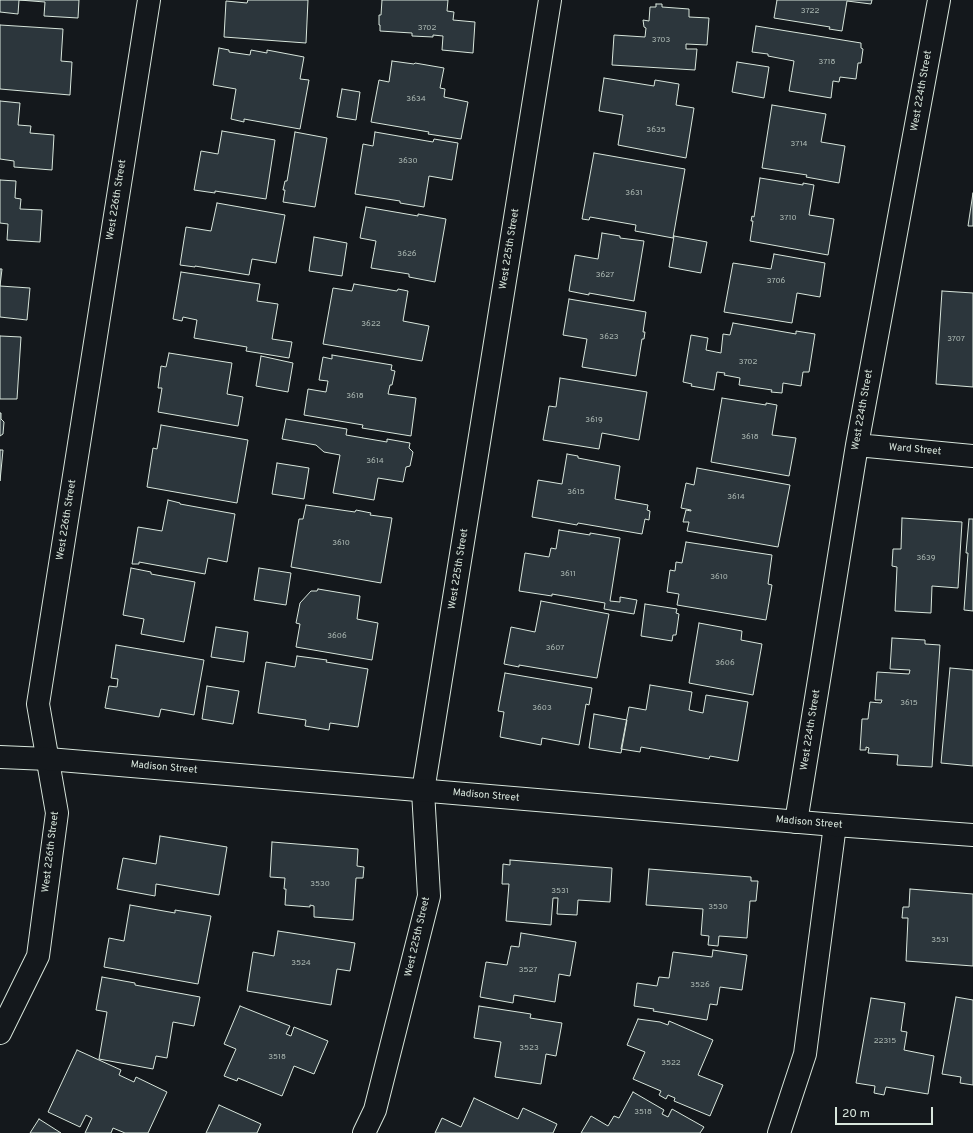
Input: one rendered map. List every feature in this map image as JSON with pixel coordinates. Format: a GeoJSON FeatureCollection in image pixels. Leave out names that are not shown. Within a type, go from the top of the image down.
{"type":"FeatureCollection","features":[{"type":"Feature","properties":{"kind":"street","name":"West 226th Street"},"geometry":{"type":"LineString","coordinates":[[0,1033],[38,956],[57,814],[38,704],[149,0]]}},
{"type":"Feature","properties":{"kind":"street","name":"West 225th Street"},"geometry":{"type":"LineString","coordinates":[[364,1133],[375,1110],[429,896],[423,791],[550,0]]}},
{"type":"Feature","properties":{"kind":"street","name":"West 224th Street"},"geometry":{"type":"LineString","coordinates":[[796,822],[857,445],[939,0]]}},
{"type":"Feature","properties":{"kind":"street","name":"Ward Street"},"geometry":{"type":"LineString","coordinates":[[857,445],[973,456]]}},
{"type":"Feature","properties":{"kind":"street","name":"Madison Street"},"geometry":{"type":"LineString","coordinates":[[0,757],[48,758],[423,791],[973,835]]}},
{"type":"Feature","properties":{"kind":"street"},"geometry":{"type":"LineString","coordinates":[[779,1133],[805,1054],[835,825]]}},
{"type":"Feature","properties":{"kind":"building"},"geometry":{"type":"Polygon","coordinates":[[[0,0],[19,0],[18,14],[0,12],[0,0]]]}},
{"type":"Feature","properties":{"kind":"building"},"geometry":{"type":"Polygon","coordinates":[[[19,0],[79,0],[78,18],[44,16],[45,2],[19,0]]]}},
{"type":"Feature","properties":{"kind":"building"},"geometry":{"type":"Polygon","coordinates":[[[248,0],[308,0],[306,43],[224,37],[226,1],[247,3],[248,0]]]}},
{"type":"Feature","properties":{"kind":"building"},"geometry":{"type":"Polygon","coordinates":[[[382,0],[448,0],[447,11],[454,12],[453,20],[475,22],[473,53],[442,50],[443,36],[412,36],[412,33],[380,31],[379,15],[381,15],[382,0]]]}},
{"type":"Feature","properties":{"kind":"building"},"geometry":{"type":"Polygon","coordinates":[[[777,0],[872,0],[871,4],[847,1],[842,31],[829,29],[830,27],[774,18],[777,0]]]}},
{"type":"Feature","properties":{"kind":"building"},"geometry":{"type":"Polygon","coordinates":[[[656,4],[662,4],[662,7],[689,9],[689,17],[709,18],[707,45],[686,44],[686,49],[697,49],[695,70],[612,65],[614,35],[645,37],[646,28],[644,27],[643,20],[649,21],[650,7],[656,7],[656,4]]]}},
{"type":"Feature","properties":{"kind":"building"},"geometry":{"type":"Polygon","coordinates":[[[0,25],[63,29],[61,61],[72,62],[70,95],[0,89],[0,25]]]}},
{"type":"Feature","properties":{"kind":"building"},"geometry":{"type":"Polygon","coordinates":[[[756,26],[861,43],[861,48],[863,49],[861,63],[858,63],[856,79],[840,77],[839,82],[833,81],[831,98],[789,91],[794,61],[768,56],[768,54],[752,52],[756,26]]]}},
{"type":"Feature","properties":{"kind":"building"},"geometry":{"type":"Polygon","coordinates":[[[219,48],[229,50],[229,52],[250,55],[251,50],[267,53],[267,50],[304,57],[300,79],[309,80],[300,129],[244,119],[244,122],[231,119],[236,89],[213,85],[219,48]]]}},
{"type":"Feature","properties":{"kind":"building"},"geometry":{"type":"Polygon","coordinates":[[[392,61],[444,68],[440,88],[445,89],[444,97],[468,102],[461,139],[428,134],[429,132],[371,122],[379,80],[389,82],[392,61]]]}},
{"type":"Feature","properties":{"kind":"building"},"geometry":{"type":"Polygon","coordinates":[[[737,62],[769,67],[764,98],[732,92],[737,62]]]}},
{"type":"Feature","properties":{"kind":"building"},"geometry":{"type":"Polygon","coordinates":[[[604,78],[654,86],[655,80],[679,84],[676,105],[694,108],[686,158],[618,145],[623,115],[599,111],[604,78]]]}},
{"type":"Feature","properties":{"kind":"building"},"geometry":{"type":"Polygon","coordinates":[[[342,89],[360,92],[356,120],[337,117],[342,89]]]}},
{"type":"Feature","properties":{"kind":"building"},"geometry":{"type":"Polygon","coordinates":[[[0,101],[20,103],[18,125],[31,126],[30,133],[54,135],[52,170],[14,167],[14,161],[0,159],[0,101]]]}},
{"type":"Feature","properties":{"kind":"building"},"geometry":{"type":"Polygon","coordinates":[[[772,105],[826,114],[821,142],[845,146],[839,183],[806,177],[807,175],[762,168],[772,105]]]}},
{"type":"Feature","properties":{"kind":"building"},"geometry":{"type":"Polygon","coordinates":[[[222,131],[275,140],[266,199],[215,191],[215,193],[194,190],[201,151],[218,154],[222,131]]]}},
{"type":"Feature","properties":{"kind":"building"},"geometry":{"type":"Polygon","coordinates":[[[295,132],[327,138],[315,207],[283,202],[285,190],[283,190],[285,181],[287,181],[295,132]]]}},
{"type":"Feature","properties":{"kind":"building"},"geometry":{"type":"Polygon","coordinates":[[[375,132],[433,142],[434,139],[458,143],[452,180],[429,176],[424,207],[400,203],[400,201],[355,194],[363,144],[373,146],[375,132]]]}},
{"type":"Feature","properties":{"kind":"building"},"geometry":{"type":"Polygon","coordinates":[[[594,153],[685,169],[673,238],[635,231],[636,225],[590,217],[589,220],[582,219],[594,153]]]}},
{"type":"Feature","properties":{"kind":"building"},"geometry":{"type":"Polygon","coordinates":[[[760,178],[803,185],[803,183],[814,185],[809,215],[834,219],[828,255],[750,241],[753,221],[751,221],[752,216],[754,217],[760,178]]]}},
{"type":"Feature","properties":{"kind":"building"},"geometry":{"type":"Polygon","coordinates":[[[0,180],[16,181],[15,198],[21,199],[20,209],[42,210],[40,242],[7,240],[8,224],[0,223],[0,180]]]}},
{"type":"Feature","properties":{"kind":"building"},"geometry":{"type":"Polygon","coordinates":[[[973,193],[973,226],[968,226],[973,193]]]}},
{"type":"Feature","properties":{"kind":"building"},"geometry":{"type":"Polygon","coordinates":[[[217,203],[285,215],[276,263],[252,259],[249,275],[180,265],[186,227],[211,231],[217,203]]]}},
{"type":"Feature","properties":{"kind":"building"},"geometry":{"type":"Polygon","coordinates":[[[366,207],[446,219],[435,282],[409,277],[409,274],[371,268],[376,241],[360,238],[366,207]]]}},
{"type":"Feature","properties":{"kind":"building"},"geometry":{"type":"Polygon","coordinates":[[[602,233],[620,236],[620,238],[644,241],[634,301],[569,291],[575,255],[598,259],[602,233]]]}},
{"type":"Feature","properties":{"kind":"building"},"geometry":{"type":"Polygon","coordinates":[[[674,236],[707,242],[701,273],[669,267],[674,236]]]}},
{"type":"Feature","properties":{"kind":"building"},"geometry":{"type":"Polygon","coordinates":[[[314,237],[347,243],[342,276],[309,271],[314,237]]]}},
{"type":"Feature","properties":{"kind":"building"},"geometry":{"type":"Polygon","coordinates":[[[774,254],[825,263],[820,297],[797,293],[792,323],[724,312],[733,263],[771,269],[774,254]]]}},
{"type":"Feature","properties":{"kind":"building"},"geometry":{"type":"Polygon","coordinates":[[[0,269],[2,269],[0,286],[0,269]]]}},
{"type":"Feature","properties":{"kind":"building"},"geometry":{"type":"Polygon","coordinates":[[[181,272],[260,284],[257,301],[278,304],[272,339],[292,342],[289,358],[246,351],[247,347],[194,338],[197,320],[183,317],[182,321],[173,319],[181,272]]]}},
{"type":"Feature","properties":{"kind":"building"},"geometry":{"type":"Polygon","coordinates":[[[354,284],[397,291],[398,289],[408,291],[403,321],[429,326],[422,361],[323,344],[333,288],[352,291],[354,284]]]}},
{"type":"Feature","properties":{"kind":"building"},"geometry":{"type":"Polygon","coordinates":[[[0,286],[30,288],[27,320],[0,317],[0,286]]]}},
{"type":"Feature","properties":{"kind":"building"},"geometry":{"type":"Polygon","coordinates":[[[942,291],[973,293],[973,387],[936,384],[942,291]]]}},
{"type":"Feature","properties":{"kind":"building"},"geometry":{"type":"Polygon","coordinates":[[[569,299],[646,312],[643,332],[645,332],[644,339],[642,339],[636,376],[582,367],[587,339],[563,335],[569,299]]]}},
{"type":"Feature","properties":{"kind":"building"},"geometry":{"type":"Polygon","coordinates":[[[733,323],[796,334],[796,331],[815,334],[809,372],[803,372],[801,386],[783,383],[782,393],[771,392],[772,390],[739,385],[740,378],[717,372],[714,390],[691,386],[692,384],[683,382],[691,335],[708,338],[706,350],[721,353],[723,334],[730,335],[733,323]]]}},
{"type":"Feature","properties":{"kind":"building"},"geometry":{"type":"Polygon","coordinates":[[[0,336],[21,337],[17,399],[0,399],[0,336]]]}},
{"type":"Feature","properties":{"kind":"building"},"geometry":{"type":"Polygon","coordinates":[[[169,353],[232,363],[227,394],[243,397],[238,426],[158,412],[162,388],[158,388],[161,366],[166,367],[169,353]]]}},
{"type":"Feature","properties":{"kind":"building"},"geometry":{"type":"Polygon","coordinates":[[[332,355],[392,365],[391,370],[395,371],[392,385],[390,385],[388,394],[416,398],[411,436],[362,428],[363,425],[304,415],[308,389],[326,392],[328,381],[319,380],[323,357],[332,359],[332,355]]]}},
{"type":"Feature","properties":{"kind":"building"},"geometry":{"type":"Polygon","coordinates":[[[261,356],[293,363],[288,392],[256,386],[261,356]]]}},
{"type":"Feature","properties":{"kind":"building"},"geometry":{"type":"Polygon","coordinates":[[[560,378],[647,392],[639,440],[602,433],[599,449],[543,440],[549,406],[556,407],[560,378]]]}},
{"type":"Feature","properties":{"kind":"building"},"geometry":{"type":"Polygon","coordinates":[[[722,398],[766,405],[766,403],[777,405],[772,435],[796,438],[789,476],[711,462],[722,398]]]}},
{"type":"Feature","properties":{"kind":"building"},"geometry":{"type":"Polygon","coordinates":[[[0,413],[1,419],[4,422],[3,434],[0,436],[0,413]]]}},
{"type":"Feature","properties":{"kind":"building"},"geometry":{"type":"Polygon","coordinates":[[[286,419],[347,429],[346,435],[387,442],[387,439],[410,443],[409,448],[413,452],[410,466],[406,467],[403,482],[378,478],[374,500],[333,493],[340,455],[324,452],[316,445],[282,439],[286,419]]]}},
{"type":"Feature","properties":{"kind":"building"},"geometry":{"type":"Polygon","coordinates":[[[161,425],[248,440],[237,503],[147,487],[153,448],[157,449],[161,425]]]}},
{"type":"Feature","properties":{"kind":"building"},"geometry":{"type":"Polygon","coordinates":[[[0,450],[3,450],[0,481],[0,450]]]}},
{"type":"Feature","properties":{"kind":"building"},"geometry":{"type":"Polygon","coordinates":[[[567,454],[578,456],[578,458],[620,466],[615,499],[648,505],[647,510],[650,511],[649,520],[645,519],[642,534],[532,517],[538,480],[562,484],[567,454]]]}},
{"type":"Feature","properties":{"kind":"building"},"geometry":{"type":"Polygon","coordinates":[[[277,463],[309,468],[304,499],[272,494],[277,463]]]}},
{"type":"Feature","properties":{"kind":"building"},"geometry":{"type":"Polygon","coordinates":[[[697,468],[790,485],[778,547],[687,531],[689,522],[683,522],[686,510],[691,510],[681,508],[686,483],[694,485],[697,468]]]}},
{"type":"Feature","properties":{"kind":"building"},"geometry":{"type":"Polygon","coordinates":[[[168,500],[180,504],[235,514],[227,562],[208,558],[205,574],[139,562],[139,564],[132,564],[138,527],[162,531],[168,500]]]}},
{"type":"Feature","properties":{"kind":"building"},"geometry":{"type":"Polygon","coordinates":[[[306,505],[355,512],[356,510],[371,513],[370,515],[392,518],[381,583],[291,567],[299,519],[303,519],[306,505]]]}},
{"type":"Feature","properties":{"kind":"building"},"geometry":{"type":"Polygon","coordinates":[[[902,518],[962,522],[958,588],[932,586],[931,613],[895,611],[897,567],[892,566],[893,549],[901,549],[902,518]]]}},
{"type":"Feature","properties":{"kind":"building"},"geometry":{"type":"Polygon","coordinates":[[[969,519],[973,519],[973,611],[964,610],[969,519]]]}},
{"type":"Feature","properties":{"kind":"building"},"geometry":{"type":"Polygon","coordinates":[[[559,530],[620,538],[610,601],[620,602],[620,597],[637,600],[634,614],[604,609],[605,603],[552,594],[552,596],[519,591],[525,553],[549,557],[551,548],[556,549],[559,530]]]}},
{"type":"Feature","properties":{"kind":"building"},"geometry":{"type":"Polygon","coordinates":[[[686,542],[772,555],[768,584],[772,585],[766,620],[677,605],[679,594],[667,592],[670,570],[675,571],[676,562],[682,563],[686,542]]]}},
{"type":"Feature","properties":{"kind":"building"},"geometry":{"type":"Polygon","coordinates":[[[131,568],[151,572],[151,574],[195,582],[184,642],[141,634],[144,619],[123,615],[131,568]]]}},
{"type":"Feature","properties":{"kind":"building"},"geometry":{"type":"Polygon","coordinates":[[[259,568],[291,573],[286,605],[254,600],[259,568]]]}},
{"type":"Feature","properties":{"kind":"building"},"geometry":{"type":"Polygon","coordinates":[[[318,589],[360,596],[357,619],[378,623],[372,660],[296,647],[300,624],[296,623],[300,603],[311,591],[317,591],[318,589]]]}},
{"type":"Feature","properties":{"kind":"building"},"geometry":{"type":"Polygon","coordinates":[[[541,601],[609,614],[597,678],[519,665],[519,667],[504,664],[511,627],[535,632],[541,601]]]}},
{"type":"Feature","properties":{"kind":"building"},"geometry":{"type":"Polygon","coordinates":[[[645,604],[677,609],[676,613],[679,614],[676,635],[673,635],[672,641],[641,636],[645,604]]]}},
{"type":"Feature","properties":{"kind":"building"},"geometry":{"type":"Polygon","coordinates":[[[699,623],[742,631],[741,640],[762,644],[753,695],[689,683],[699,623]]]}},
{"type":"Feature","properties":{"kind":"building"},"geometry":{"type":"Polygon","coordinates":[[[216,627],[248,632],[244,662],[211,657],[216,627]]]}},
{"type":"Feature","properties":{"kind":"building"},"geometry":{"type":"Polygon","coordinates":[[[892,638],[925,640],[925,644],[940,645],[932,767],[897,765],[898,755],[868,753],[869,748],[866,747],[866,750],[860,750],[862,719],[868,719],[870,702],[881,703],[882,700],[875,700],[877,672],[909,674],[910,670],[890,669],[892,638]]]}},
{"type":"Feature","properties":{"kind":"building"},"geometry":{"type":"Polygon","coordinates":[[[116,645],[204,660],[194,715],[161,709],[159,717],[105,708],[109,686],[117,687],[118,679],[111,678],[116,645]]]}},
{"type":"Feature","properties":{"kind":"building"},"geometry":{"type":"Polygon","coordinates":[[[297,656],[327,660],[326,662],[368,669],[358,727],[330,723],[329,730],[305,726],[306,720],[258,713],[266,662],[295,667],[297,656]]]}},
{"type":"Feature","properties":{"kind":"building"},"geometry":{"type":"Polygon","coordinates":[[[950,668],[973,670],[973,766],[941,763],[950,668]]]}},
{"type":"Feature","properties":{"kind":"building"},"geometry":{"type":"Polygon","coordinates":[[[505,673],[592,688],[589,705],[586,704],[579,745],[542,738],[541,745],[500,737],[504,712],[498,711],[505,673]]]}},
{"type":"Feature","properties":{"kind":"building"},"geometry":{"type":"Polygon","coordinates":[[[650,685],[692,692],[689,710],[703,713],[706,695],[748,702],[738,761],[710,756],[709,759],[641,747],[640,752],[621,749],[629,707],[646,710],[650,685]]]}},
{"type":"Feature","properties":{"kind":"building"},"geometry":{"type":"Polygon","coordinates":[[[207,686],[239,691],[233,724],[202,719],[207,686]]]}},
{"type":"Feature","properties":{"kind":"building"},"geometry":{"type":"Polygon","coordinates":[[[594,714],[627,720],[621,753],[589,748],[594,714]]]}},
{"type":"Feature","properties":{"kind":"building"},"geometry":{"type":"Polygon","coordinates":[[[160,836],[227,847],[219,895],[156,884],[155,896],[117,889],[123,858],[156,864],[160,836]]]}},
{"type":"Feature","properties":{"kind":"building"},"geometry":{"type":"Polygon","coordinates":[[[272,842],[358,849],[357,866],[364,867],[363,878],[356,878],[353,920],[314,917],[314,906],[285,905],[285,878],[270,877],[272,842]]]}},
{"type":"Feature","properties":{"kind":"building"},"geometry":{"type":"Polygon","coordinates":[[[510,860],[612,868],[610,902],[578,900],[577,915],[557,914],[558,898],[553,898],[551,925],[506,921],[509,884],[502,884],[503,864],[510,865],[510,860]]]}},
{"type":"Feature","properties":{"kind":"building"},"geometry":{"type":"Polygon","coordinates":[[[649,869],[751,877],[751,881],[758,881],[756,901],[750,901],[747,938],[719,936],[718,946],[708,945],[709,936],[701,935],[703,909],[646,905],[649,869]]]}},
{"type":"Feature","properties":{"kind":"building"},"geometry":{"type":"Polygon","coordinates":[[[910,889],[973,894],[973,966],[906,961],[908,918],[902,918],[903,907],[909,907],[910,889]]]}},
{"type":"Feature","properties":{"kind":"building"},"geometry":{"type":"Polygon","coordinates":[[[130,905],[175,913],[175,910],[211,916],[198,984],[104,967],[109,938],[124,941],[130,905]]]}},
{"type":"Feature","properties":{"kind":"building"},"geometry":{"type":"Polygon","coordinates":[[[278,931],[355,943],[350,971],[337,969],[331,1005],[247,991],[253,952],[274,956],[278,931]]]}},
{"type":"Feature","properties":{"kind":"building"},"geometry":{"type":"Polygon","coordinates":[[[521,933],[576,942],[570,976],[559,974],[555,1002],[514,995],[513,1003],[480,997],[486,962],[507,965],[511,946],[519,947],[521,933]]]}},
{"type":"Feature","properties":{"kind":"building"},"geometry":{"type":"Polygon","coordinates":[[[713,950],[747,955],[742,990],[720,987],[717,1005],[710,1004],[707,1020],[653,1011],[654,1009],[634,1006],[637,983],[657,986],[659,977],[669,978],[673,952],[712,957],[713,950]]]}},
{"type":"Feature","properties":{"kind":"building"},"geometry":{"type":"Polygon","coordinates":[[[102,977],[135,983],[135,985],[200,997],[194,1026],[173,1022],[167,1058],[156,1056],[153,1069],[99,1059],[107,1012],[96,1010],[102,977]]]}},
{"type":"Feature","properties":{"kind":"building"},"geometry":{"type":"Polygon","coordinates":[[[956,997],[973,1000],[973,1085],[960,1083],[961,1077],[942,1074],[956,997]]]}},
{"type":"Feature","properties":{"kind":"building"},"geometry":{"type":"Polygon","coordinates":[[[871,998],[905,1003],[901,1031],[907,1032],[904,1050],[934,1056],[928,1094],[886,1087],[884,1095],[874,1093],[875,1086],[856,1083],[871,998]]]}},
{"type":"Feature","properties":{"kind":"building"},"geometry":{"type":"Polygon","coordinates":[[[240,1006],[290,1026],[286,1034],[291,1036],[294,1027],[328,1041],[314,1074],[294,1066],[282,1096],[238,1078],[237,1081],[224,1076],[236,1049],[224,1044],[240,1006]]]}},
{"type":"Feature","properties":{"kind":"building"},"geometry":{"type":"Polygon","coordinates":[[[479,1006],[531,1014],[530,1018],[562,1023],[556,1056],[546,1054],[541,1084],[495,1077],[501,1042],[474,1038],[479,1006]]]}},
{"type":"Feature","properties":{"kind":"building"},"geometry":{"type":"Polygon","coordinates":[[[638,1019],[660,1022],[668,1025],[669,1021],[713,1040],[698,1075],[723,1085],[710,1116],[674,1101],[675,1098],[668,1095],[666,1099],[659,1095],[661,1091],[633,1079],[645,1052],[627,1045],[638,1019]]]}},
{"type":"Feature","properties":{"kind":"building"},"geometry":{"type":"Polygon","coordinates":[[[77,1050],[121,1070],[119,1075],[134,1082],[136,1077],[167,1092],[148,1133],[125,1133],[113,1128],[111,1133],[85,1133],[92,1118],[86,1115],[80,1127],[48,1112],[77,1050]]]}},
{"type":"Feature","properties":{"kind":"building"},"geometry":{"type":"Polygon","coordinates":[[[633,1092],[664,1110],[662,1114],[668,1117],[672,1109],[704,1127],[700,1133],[581,1133],[591,1116],[608,1126],[614,1116],[619,1118],[633,1092]]]}},
{"type":"Feature","properties":{"kind":"building"},"geometry":{"type":"Polygon","coordinates":[[[474,1098],[518,1119],[523,1108],[557,1124],[553,1133],[435,1133],[442,1118],[461,1127],[474,1098]]]}},
{"type":"Feature","properties":{"kind":"building"},"geometry":{"type":"Polygon","coordinates":[[[219,1105],[261,1124],[257,1133],[206,1133],[219,1105]]]}},
{"type":"Feature","properties":{"kind":"building"},"geometry":{"type":"Polygon","coordinates":[[[39,1119],[61,1133],[30,1133],[39,1119]]]}}]}
